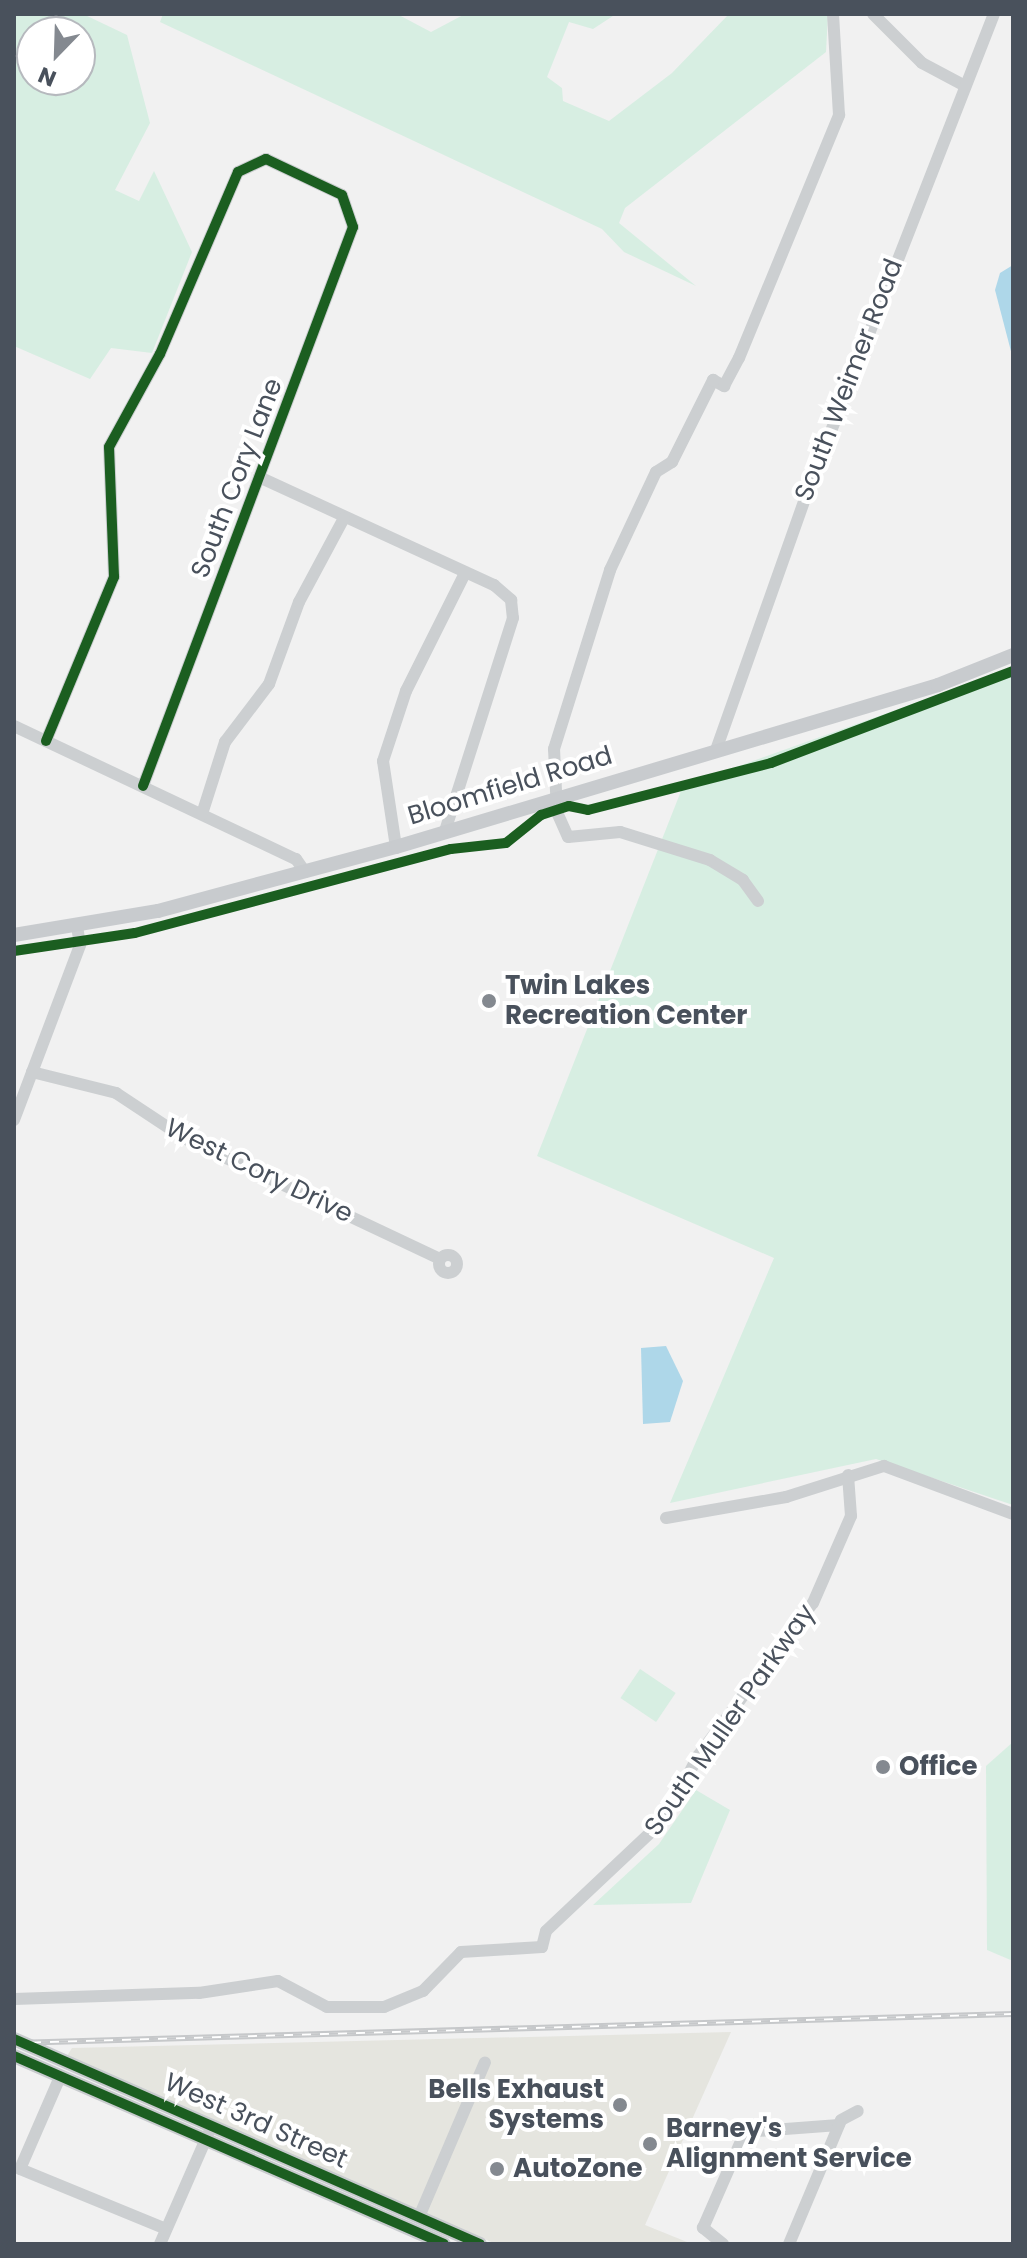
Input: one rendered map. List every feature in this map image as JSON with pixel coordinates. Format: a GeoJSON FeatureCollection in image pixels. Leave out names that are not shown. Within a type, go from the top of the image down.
{"type":"FeatureCollection","features":[{"type":"Feature","properties":{"kind":"main road","name":"Bloomfield Road"},"geometry":{"type":"LineString","coordinates":[[14,935],[77,925],[305,872],[396,847],[556,796],[938,685],[1013,655]]}},
{"type":"Feature","properties":{"kind":"main road","name":"West 3rd Street"},"geometry":{"type":"LineString","coordinates":[[14,2039],[480,2244]]}},
{"type":"Feature","properties":{"kind":"main road","name":"West 3rd Street"},"geometry":{"type":"LineString","coordinates":[[14,2056],[444,2244]]}},
{"type":"Feature","properties":{"kind":"main road"},"geometry":{"type":"LineString","coordinates":[[307,2185],[313,2170]]}},
{"type":"Feature","properties":{"kind":"street"},"geometry":{"type":"LineString","coordinates":[[758,901],[743,880],[710,860],[620,832],[571,839],[560,827],[556,796],[557,733],[605,582],[656,472],[672,462],[713,380],[724,386],[739,358],[839,115],[833,14]]}},
{"type":"Feature","properties":{"kind":"street"},"geometry":{"type":"LineString","coordinates":[[873,14],[922,63],[965,86]]}},
{"type":"Feature","properties":{"kind":"street","name":"South Weimer Road"},"geometry":{"type":"LineString","coordinates":[[716,750],[791,533],[994,14]]}},
{"type":"Feature","properties":{"kind":"street","name":"South Cory Lane"},"geometry":{"type":"LineString","coordinates":[[46,741],[114,577],[109,447],[160,354],[238,172],[266,159],[334,190],[350,205],[351,233],[143,786]]}},
{"type":"Feature","properties":{"kind":"street"},"geometry":{"type":"LineString","coordinates":[[259,477],[465,573],[511,600],[513,618],[445,831]]}},
{"type":"Feature","properties":{"kind":"street"},"geometry":{"type":"LineString","coordinates":[[202,814],[225,742],[269,684],[299,602],[344,518]]}},
{"type":"Feature","properties":{"kind":"street"},"geometry":{"type":"LineString","coordinates":[[396,847],[383,761],[406,691],[465,573]]}},
{"type":"Feature","properties":{"kind":"street"},"geometry":{"type":"LineString","coordinates":[[14,726],[296,859],[305,872]]}},
{"type":"Feature","properties":{"kind":"street"},"geometry":{"type":"LineString","coordinates":[[14,1120],[80,945],[77,925]]}},
{"type":"Feature","properties":{"kind":"street","name":"West Cory Drive"},"geometry":{"type":"LineString","coordinates":[[32,1072],[116,1093],[184,1138],[440,1259]]}},
{"type":"Feature","properties":{"kind":"street"},"geometry":{"type":"LineString","coordinates":[[666,1518],[786,1497],[848,1475],[906,1469],[1013,1514]]}},
{"type":"Feature","properties":{"kind":"street","name":"South Muller Parkway"},"geometry":{"type":"LineString","coordinates":[[14,1999],[199,1993],[278,1981],[327,2007],[384,2007],[423,1991],[461,1952],[542,1947],[546,1931],[666,1818],[698,1756],[813,1603],[851,1516],[848,1475]]}},
{"type":"Feature","properties":{"kind":"street"},"geometry":{"type":"LineString","coordinates":[[419,2217],[485,2062]]}},
{"type":"Feature","properties":{"kind":"street"},"geometry":{"type":"LineString","coordinates":[[60,2077],[20,2169],[166,2229]]}},
{"type":"Feature","properties":{"kind":"street"},"geometry":{"type":"LineString","coordinates":[[789,2244],[839,2125],[858,2111]]}},
{"type":"Feature","properties":{"kind":"street"},"geometry":{"type":"LineString","coordinates":[[723,2244],[703,2228],[745,2132],[839,2125]]}},
{"type":"Feature","properties":{"kind":"street"},"geometry":{"type":"LineString","coordinates":[[160,2244],[212,2126]]}},
{"type":"Feature","properties":{"kind":"shaded area"},"geometry":{"type":"Polygon","coordinates":[[[731,2032],[645,2225],[692,2244],[496,2244],[65,2059],[72,2048],[731,2032]]]}},
{"type":"Feature","properties":{"kind":"green space"},"geometry":{"type":"Polygon","coordinates":[[[14,14],[87,16],[16,16],[16,96],[96,96],[96,20],[127,35],[150,123],[115,190],[139,201],[154,171],[192,252],[152,353],[111,348],[90,379],[14,346],[14,14]]]}},
{"type":"Feature","properties":{"kind":"green space"},"geometry":{"type":"Polygon","coordinates":[[[163,14],[397,14],[431,32],[465,14],[616,14],[593,29],[569,22],[547,77],[562,88],[563,101],[609,121],[672,73],[729,14],[828,14],[826,52],[625,208],[619,223],[696,286],[624,252],[602,229],[160,22],[163,14]]]}},
{"type":"Feature","properties":{"kind":"green space"},"geometry":{"type":"Polygon","coordinates":[[[1013,668],[1013,1505],[876,1459],[670,1503],[774,1258],[537,1156],[683,786],[1013,668]]]}},
{"type":"Feature","properties":{"kind":"green space"},"geometry":{"type":"Polygon","coordinates":[[[640,1669],[676,1693],[656,1722],[620,1698],[640,1669]]]}},
{"type":"Feature","properties":{"kind":"green space"},"geometry":{"type":"Polygon","coordinates":[[[1013,1742],[1013,1961],[987,1950],[986,1766],[1013,1742]]]}},
{"type":"Feature","properties":{"kind":"green space"},"geometry":{"type":"Polygon","coordinates":[[[696,1790],[730,1810],[691,1903],[593,1905],[659,1844],[696,1790]]]}},
{"type":"Feature","properties":{"kind":"water"},"geometry":{"type":"Polygon","coordinates":[[[1013,265],[1013,359],[995,290],[1000,273],[1013,265]]]}},
{"type":"Feature","properties":{"kind":"water"},"geometry":{"type":"Polygon","coordinates":[[[666,1346],[683,1381],[670,1422],[643,1424],[641,1348],[666,1346]]]}},
{"type":"Feature","properties":{"kind":"railway"},"geometry":{"type":"LineString","coordinates":[[14,2043],[1013,2014]]}},
{"type":"Feature","properties":{"kind":"cycle path"},"geometry":{"type":"LineString","coordinates":[[46,741],[114,577],[109,447],[160,354],[238,172],[266,159],[342,195],[353,227],[143,786]]}},
{"type":"Feature","properties":{"kind":"cycle path"},"geometry":{"type":"LineString","coordinates":[[14,951],[135,933],[451,849],[506,843],[541,815],[569,806],[588,810],[771,763],[1013,671]]}},
{"type":"Feature","properties":{"kind":"cycle path"},"geometry":{"type":"LineString","coordinates":[[14,2039],[480,2244]]}},
{"type":"Feature","properties":{"kind":"cycle path"},"geometry":{"type":"LineString","coordinates":[[14,2056],[444,2244]]}},
{"type":"Feature","properties":{"kind":"place","name":"Twin Lakes Recreation Center"},"geometry":{"type":"Point","coordinates":[489,1001]}},
{"type":"Feature","properties":{"kind":"place","name":"Office"},"geometry":{"type":"Point","coordinates":[883,1767]}},
{"type":"Feature","properties":{"kind":"place","name":"Bells Exhaust Systems"},"geometry":{"type":"Point","coordinates":[620,2105]}},
{"type":"Feature","properties":{"kind":"place","name":"Barney's Alignment Service"},"geometry":{"type":"Point","coordinates":[650,2144]}},
{"type":"Feature","properties":{"kind":"place","name":"AutoZone"},"geometry":{"type":"Point","coordinates":[497,2169]}}]}
